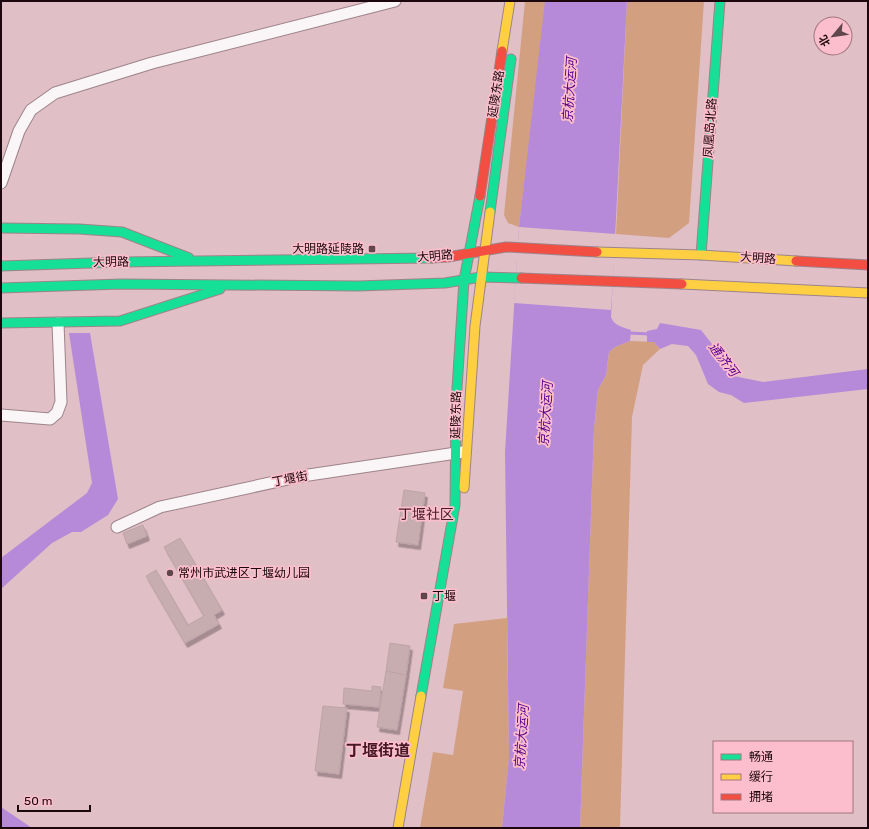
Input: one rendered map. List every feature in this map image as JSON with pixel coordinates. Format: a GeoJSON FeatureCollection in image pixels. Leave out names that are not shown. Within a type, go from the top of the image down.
{"type":"FeatureCollection","features":[{"type":"Feature","properties":{"kind":"main road","name":"延陵东路"},"geometry":{"type":"LineString","coordinates":[[398,828],[455,505],[456,404],[464,280],[468,252],[477,213],[510,1]]}},
{"type":"Feature","properties":{"kind":"main road","name":"延陵东路"},"geometry":{"type":"LineString","coordinates":[[405,828],[459,538],[467,451],[475,326],[519,1]]}},
{"type":"Feature","properties":{"kind":"main road","name":"凤凰岛北路"},"geometry":{"type":"LineString","coordinates":[[701,255],[720,1]]}},
{"type":"Feature","properties":{"kind":"main road"},"geometry":{"type":"LineString","coordinates":[[1,228],[79,228],[122,232],[199,262]]}},
{"type":"Feature","properties":{"kind":"main road","name":"大明路"},"geometry":{"type":"LineString","coordinates":[[1,266],[427,258],[448,257],[485,249],[506,247],[615,253],[701,255],[868,266]]}},
{"type":"Feature","properties":{"kind":"main road","name":"大明路"},"geometry":{"type":"LineString","coordinates":[[1,288],[122,284],[358,286],[445,283],[481,277],[610,283],[700,284],[868,293]]}},
{"type":"Feature","properties":{"kind":"main road"},"geometry":{"type":"LineString","coordinates":[[1,323],[58,323],[120,320],[236,284]]}},
{"type":"Feature","properties":{"kind":"street"},"geometry":{"type":"LineString","coordinates":[[1,183],[19,131],[31,110],[55,93],[152,64],[395,1]]}},
{"type":"Feature","properties":{"kind":"street"},"geometry":{"type":"LineString","coordinates":[[1,416],[50,419],[57,413],[61,402],[58,323]]}},
{"type":"Feature","properties":{"kind":"street","name":"丁堰街"},"geometry":{"type":"LineString","coordinates":[[117,526],[160,507],[302,476],[467,451]]}},
{"type":"Feature","properties":{"kind":"shaded area"},"geometry":{"type":"Polygon","coordinates":[[[525,1],[547,1],[519,227],[508,223],[504,215],[525,1]]]}},
{"type":"Feature","properties":{"kind":"shaded area"},"geometry":{"type":"Polygon","coordinates":[[[627,1],[704,1],[689,223],[669,238],[616,234],[627,1]]]}},
{"type":"Feature","properties":{"kind":"shaded area"},"geometry":{"type":"Polygon","coordinates":[[[630,341],[654,342],[660,349],[643,365],[632,417],[620,828],[580,828],[594,428],[598,390],[606,375],[609,352],[615,347],[630,341]]]}},
{"type":"Feature","properties":{"kind":"shaded area"},"geometry":{"type":"Polygon","coordinates":[[[507,618],[509,758],[502,828],[420,828],[433,752],[453,755],[463,691],[443,688],[454,624],[507,618]]]}},
{"type":"Feature","properties":{"kind":"water","name":"京杭大运河"},"geometry":{"type":"Polygon","coordinates":[[[545,1],[627,1],[611,317],[617,324],[631,330],[630,341],[615,347],[609,352],[606,375],[598,390],[594,428],[580,828],[502,828],[509,758],[505,452],[519,227],[545,1]]]}},
{"type":"Feature","properties":{"kind":"water"},"geometry":{"type":"Polygon","coordinates":[[[660,323],[701,330],[719,353],[723,365],[729,375],[763,382],[868,369],[868,389],[744,403],[731,395],[719,392],[708,384],[696,355],[688,346],[672,344],[660,349],[654,342],[647,342],[647,331],[657,329],[660,323]]]}},
{"type":"Feature","properties":{"kind":"water"},"geometry":{"type":"Polygon","coordinates":[[[69,333],[90,333],[118,499],[108,515],[81,532],[72,532],[52,543],[1,589],[1,558],[87,493],[92,483],[69,333]]]}},
{"type":"Feature","properties":{"kind":"water"},"geometry":{"type":"Polygon","coordinates":[[[1,807],[32,828],[1,828],[1,807]]]}},
{"type":"Feature","properties":{"kind":"pier"},"geometry":{"type":"Polygon","coordinates":[[[519,227],[616,234],[611,310],[514,303],[519,227]]]}},
{"type":"Feature","properties":{"kind":"building"},"geometry":{"type":"Polygon","coordinates":[[[404,490],[425,493],[418,545],[396,542],[404,490]]]}},
{"type":"Feature","properties":{"kind":"building"},"geometry":{"type":"Polygon","coordinates":[[[143,525],[147,536],[127,544],[123,533],[143,525]]]}},
{"type":"Feature","properties":{"kind":"building"},"geometry":{"type":"Polygon","coordinates":[[[180,538],[222,610],[214,615],[219,624],[185,643],[146,576],[156,570],[188,625],[204,616],[164,547],[180,538]]]}},
{"type":"Feature","properties":{"kind":"building"},"geometry":{"type":"Polygon","coordinates":[[[390,643],[410,646],[406,675],[386,671],[390,643]]]}},
{"type":"Feature","properties":{"kind":"building"},"geometry":{"type":"Polygon","coordinates":[[[386,671],[406,675],[397,730],[377,727],[386,671]]]}},
{"type":"Feature","properties":{"kind":"building"},"geometry":{"type":"Polygon","coordinates":[[[372,686],[381,687],[379,707],[343,704],[344,688],[372,691],[372,686]]]}},
{"type":"Feature","properties":{"kind":"building"},"geometry":{"type":"Polygon","coordinates":[[[323,706],[347,708],[339,774],[315,771],[323,706]]]}},
{"type":"Feature","properties":{"kind":"waterway","name":"通济河"},"geometry":{"type":"LineString","coordinates":[[628,333],[650,334]]}},
{"type":"Feature","properties":{"kind":"traffic: fast"},"geometry":{"type":"LineString","coordinates":[[701,255],[720,1]]}},
{"type":"Feature","properties":{"kind":"traffic: fast"},"geometry":{"type":"LineString","coordinates":[[490,212],[511,59]]}},
{"type":"Feature","properties":{"kind":"traffic: fast"},"geometry":{"type":"LineString","coordinates":[[421,696],[455,505],[456,404],[464,280],[480,196]]}},
{"type":"Feature","properties":{"kind":"traffic: fast"},"geometry":{"type":"LineString","coordinates":[[1,228],[79,229],[122,232],[189,258]]}},
{"type":"Feature","properties":{"kind":"traffic: fast"},"geometry":{"type":"LineString","coordinates":[[1,266],[122,262],[432,258]]}},
{"type":"Feature","properties":{"kind":"traffic: fast"},"geometry":{"type":"LineString","coordinates":[[1,288],[122,284],[358,286],[445,283],[481,277],[521,278]]}},
{"type":"Feature","properties":{"kind":"traffic: fast"},"geometry":{"type":"LineString","coordinates":[[1,323],[120,321],[220,289]]}},
{"type":"Feature","properties":{"kind":"traffic: slow"},"geometry":{"type":"LineString","coordinates":[[502,51],[510,1]]}},
{"type":"Feature","properties":{"kind":"traffic: slow"},"geometry":{"type":"LineString","coordinates":[[464,488],[475,326],[490,212]]}},
{"type":"Feature","properties":{"kind":"traffic: slow"},"geometry":{"type":"LineString","coordinates":[[597,252],[701,255],[796,261]]}},
{"type":"Feature","properties":{"kind":"traffic: slow"},"geometry":{"type":"LineString","coordinates":[[682,284],[868,293]]}},
{"type":"Feature","properties":{"kind":"traffic: slow"},"geometry":{"type":"LineString","coordinates":[[398,828],[421,696]]}},
{"type":"Feature","properties":{"kind":"traffic: jam"},"geometry":{"type":"LineString","coordinates":[[480,196],[502,51]]}},
{"type":"Feature","properties":{"kind":"traffic: jam"},"geometry":{"type":"LineString","coordinates":[[432,258],[448,257],[506,247],[597,252]]}},
{"type":"Feature","properties":{"kind":"traffic: jam"},"geometry":{"type":"LineString","coordinates":[[796,261],[868,265]]}},
{"type":"Feature","properties":{"kind":"traffic: jam"},"geometry":{"type":"LineString","coordinates":[[521,278],[682,284]]}},
{"type":"Feature","properties":{"kind":"place","name":"大明路延陵路"},"geometry":{"type":"Point","coordinates":[372,249]}},
{"type":"Feature","properties":{"kind":"place","name":"常州市武进区丁堰幼儿园"},"geometry":{"type":"Point","coordinates":[170,573]}},
{"type":"Feature","properties":{"kind":"place","name":"丁堰"},"geometry":{"type":"Point","coordinates":[424,596]}},
{"type":"Feature","properties":{"kind":"district","name":"丁堰社区"},"geometry":{"type":"Point","coordinates":[426,514]}},
{"type":"Feature","properties":{"kind":"district","name":"丁堰街道"},"geometry":{"type":"Point","coordinates":[378,750]}}]}
